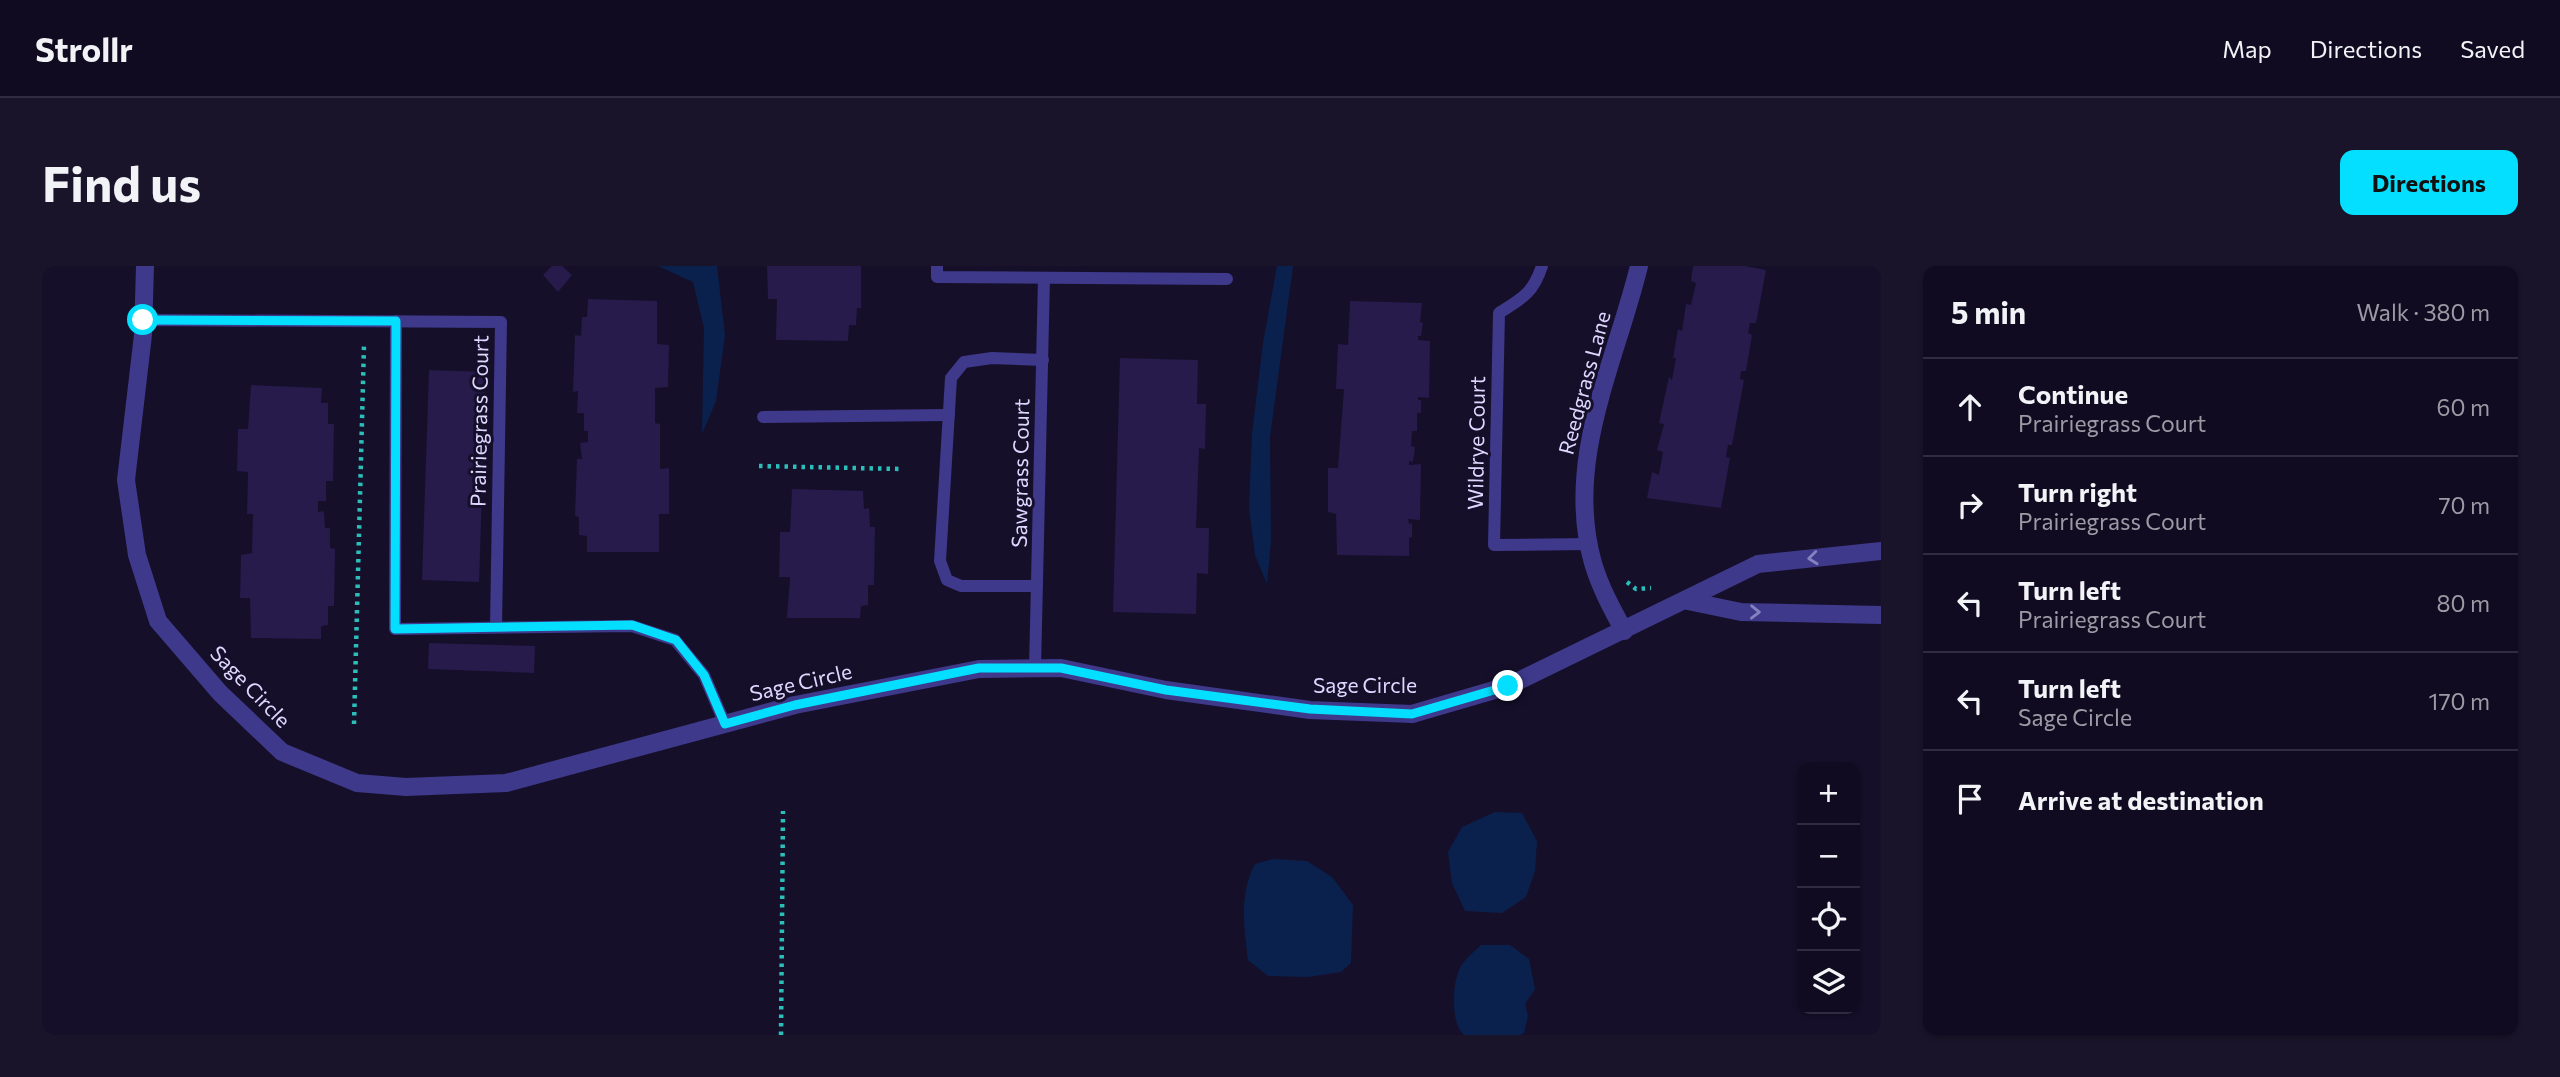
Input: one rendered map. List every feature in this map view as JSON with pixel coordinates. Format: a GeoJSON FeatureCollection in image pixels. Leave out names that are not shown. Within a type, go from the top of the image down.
{"type":"FeatureCollection","features":[{"type":"Feature","properties":{"kind":"street","name":"Sage Circle"},"geometry":{"type":"LineString","coordinates":[[145,266],[143,320],[126,480],[137,555],[158,621],[220,693],[282,752],[357,783],[407,787],[506,783],[795,705],[979,668],[1061,668],[1166,690],[1310,709],[1412,714],[1508,686],[1688,601],[1759,564],[1881,551]]}},
{"type":"Feature","properties":{"kind":"street","name":"Reedgrass Lane"},"geometry":{"type":"LineString","coordinates":[[1624,631],[1605,595],[1592,560],[1583,499],[1586,454],[1599,400],[1639,266]]}},
{"type":"Feature","properties":{"kind":"street"},"geometry":{"type":"LineString","coordinates":[[1688,601],[1741,612],[1881,615]]}},
{"type":"Feature","properties":{"kind":"lane"},"geometry":{"type":"LineString","coordinates":[[937,266],[937,277],[1038,274],[1227,279]]}},
{"type":"Feature","properties":{"kind":"lane","name":"Wildrye Court"},"geometry":{"type":"LineString","coordinates":[[1542,266],[1535,286],[1523,298],[1499,313],[1494,545],[1590,544]]}},
{"type":"Feature","properties":{"kind":"lane","name":"Sawgrass Court"},"geometry":{"type":"LineString","coordinates":[[1035,668],[1042,360],[1038,274]]}},
{"type":"Feature","properties":{"kind":"lane","name":"Prairiegrass Court"},"geometry":{"type":"LineString","coordinates":[[143,320],[501,321],[496,627]]}},
{"type":"Feature","properties":{"kind":"lane"},"geometry":{"type":"LineString","coordinates":[[396,321],[395,629],[632,625],[676,640],[704,675],[725,724]]}},
{"type":"Feature","properties":{"kind":"lane"},"geometry":{"type":"LineString","coordinates":[[1037,586],[961,586],[947,580],[940,561],[951,378],[964,362],[992,358],[1042,360]]}},
{"type":"Feature","properties":{"kind":"lane"},"geometry":{"type":"LineString","coordinates":[[763,417],[949,415]]}},
{"type":"Feature","properties":{"kind":"path"},"geometry":{"type":"LineString","coordinates":[[354,724],[364,345]]}},
{"type":"Feature","properties":{"kind":"path"},"geometry":{"type":"LineString","coordinates":[[759,466],[901,469]]}},
{"type":"Feature","properties":{"kind":"path"},"geometry":{"type":"LineString","coordinates":[[781,1035],[783,811]]}},
{"type":"Feature","properties":{"kind":"water"},"geometry":{"type":"Polygon","coordinates":[[[658,266],[717,266],[725,335],[716,401],[702,434],[704,328],[693,282],[658,266]]]}},
{"type":"Feature","properties":{"kind":"water"},"geometry":{"type":"Polygon","coordinates":[[[1277,266],[1293,266],[1270,437],[1271,541],[1267,584],[1255,555],[1249,508],[1252,434],[1263,343],[1277,266]]]}},
{"type":"Feature","properties":{"kind":"water"},"geometry":{"type":"Polygon","coordinates":[[[1495,812],[1522,813],[1537,841],[1535,871],[1526,897],[1502,913],[1465,911],[1452,883],[1448,852],[1462,827],[1495,812]]]}},
{"type":"Feature","properties":{"kind":"water"},"geometry":{"type":"Polygon","coordinates":[[[1273,859],[1307,861],[1332,877],[1353,905],[1351,963],[1341,972],[1308,977],[1268,976],[1248,960],[1244,910],[1247,887],[1255,864],[1273,859]]]}},
{"type":"Feature","properties":{"kind":"water"},"geometry":{"type":"Polygon","coordinates":[[[1481,945],[1510,945],[1529,959],[1535,989],[1525,1004],[1528,1016],[1524,1033],[1520,1035],[1464,1035],[1459,1029],[1454,1002],[1458,973],[1468,957],[1481,945]]]}},
{"type":"Feature","properties":{"kind":"building"},"geometry":{"type":"Polygon","coordinates":[[[552,266],[562,266],[572,275],[558,292],[543,275],[552,266]]]}},
{"type":"Feature","properties":{"kind":"building"},"geometry":{"type":"Polygon","coordinates":[[[767,266],[861,266],[861,308],[857,308],[856,325],[849,325],[848,341],[776,340],[777,299],[768,299],[767,266]]]}},
{"type":"Feature","properties":{"kind":"building"},"geometry":{"type":"Polygon","coordinates":[[[1693,266],[1745,266],[1766,270],[1756,323],[1750,323],[1748,333],[1752,335],[1746,371],[1741,371],[1740,379],[1744,380],[1732,445],[1728,445],[1726,457],[1730,458],[1721,508],[1647,498],[1652,472],[1659,475],[1663,452],[1657,450],[1664,424],[1659,423],[1669,377],[1672,380],[1678,329],[1682,331],[1686,304],[1691,305],[1696,283],[1691,281],[1693,266]]]}},
{"type":"Feature","properties":{"kind":"building"},"geometry":{"type":"Polygon","coordinates":[[[588,299],[657,301],[657,344],[669,345],[668,387],[655,388],[655,423],[660,424],[660,469],[669,468],[669,514],[659,514],[659,552],[587,552],[587,536],[579,535],[579,517],[575,516],[577,459],[582,459],[580,443],[588,442],[588,431],[584,431],[584,413],[577,413],[578,391],[573,392],[575,335],[581,336],[582,317],[587,317],[588,299]]]}},
{"type":"Feature","properties":{"kind":"building"},"geometry":{"type":"Polygon","coordinates":[[[1350,301],[1422,303],[1420,322],[1423,323],[1418,340],[1430,341],[1429,398],[1418,397],[1418,400],[1421,400],[1421,413],[1417,413],[1417,431],[1412,431],[1411,446],[1415,447],[1413,462],[1409,461],[1409,465],[1421,464],[1420,520],[1408,519],[1409,524],[1412,523],[1409,556],[1337,555],[1336,514],[1328,512],[1328,468],[1338,468],[1344,389],[1336,389],[1338,344],[1348,345],[1350,301]]]}},
{"type":"Feature","properties":{"kind":"building"},"geometry":{"type":"Polygon","coordinates":[[[1120,358],[1198,360],[1197,404],[1206,404],[1205,449],[1199,448],[1196,528],[1209,528],[1208,574],[1197,573],[1196,614],[1113,612],[1120,358]]]}},
{"type":"Feature","properties":{"kind":"building"},"geometry":{"type":"Polygon","coordinates":[[[429,370],[486,372],[479,582],[422,580],[429,370]]]}},
{"type":"Feature","properties":{"kind":"building"},"geometry":{"type":"Polygon","coordinates":[[[251,385],[322,388],[321,403],[328,403],[328,424],[334,424],[333,481],[326,481],[326,501],[318,501],[318,512],[324,511],[325,528],[330,528],[330,548],[335,549],[334,606],[328,606],[328,625],[321,626],[321,639],[251,638],[250,598],[240,598],[241,555],[252,553],[253,514],[247,514],[248,472],[237,471],[238,429],[248,429],[251,385]]]}},
{"type":"Feature","properties":{"kind":"building"},"geometry":{"type":"Polygon","coordinates":[[[792,489],[863,491],[864,509],[869,508],[870,527],[875,527],[874,585],[868,585],[868,605],[861,606],[860,618],[787,618],[790,577],[779,577],[780,532],[790,532],[792,489]]]}},
{"type":"Feature","properties":{"kind":"building"},"geometry":{"type":"Polygon","coordinates":[[[429,643],[535,646],[534,673],[428,669],[429,643]]]}},
{"type":"Feature","properties":{"kind":"route"},"geometry":{"type":"LineString","coordinates":[[143,320],[396,321],[395,629],[632,625],[676,640],[704,675],[725,724],[795,705],[979,668],[1061,668],[1166,690],[1310,709],[1412,714],[1508,686]]}}]}
